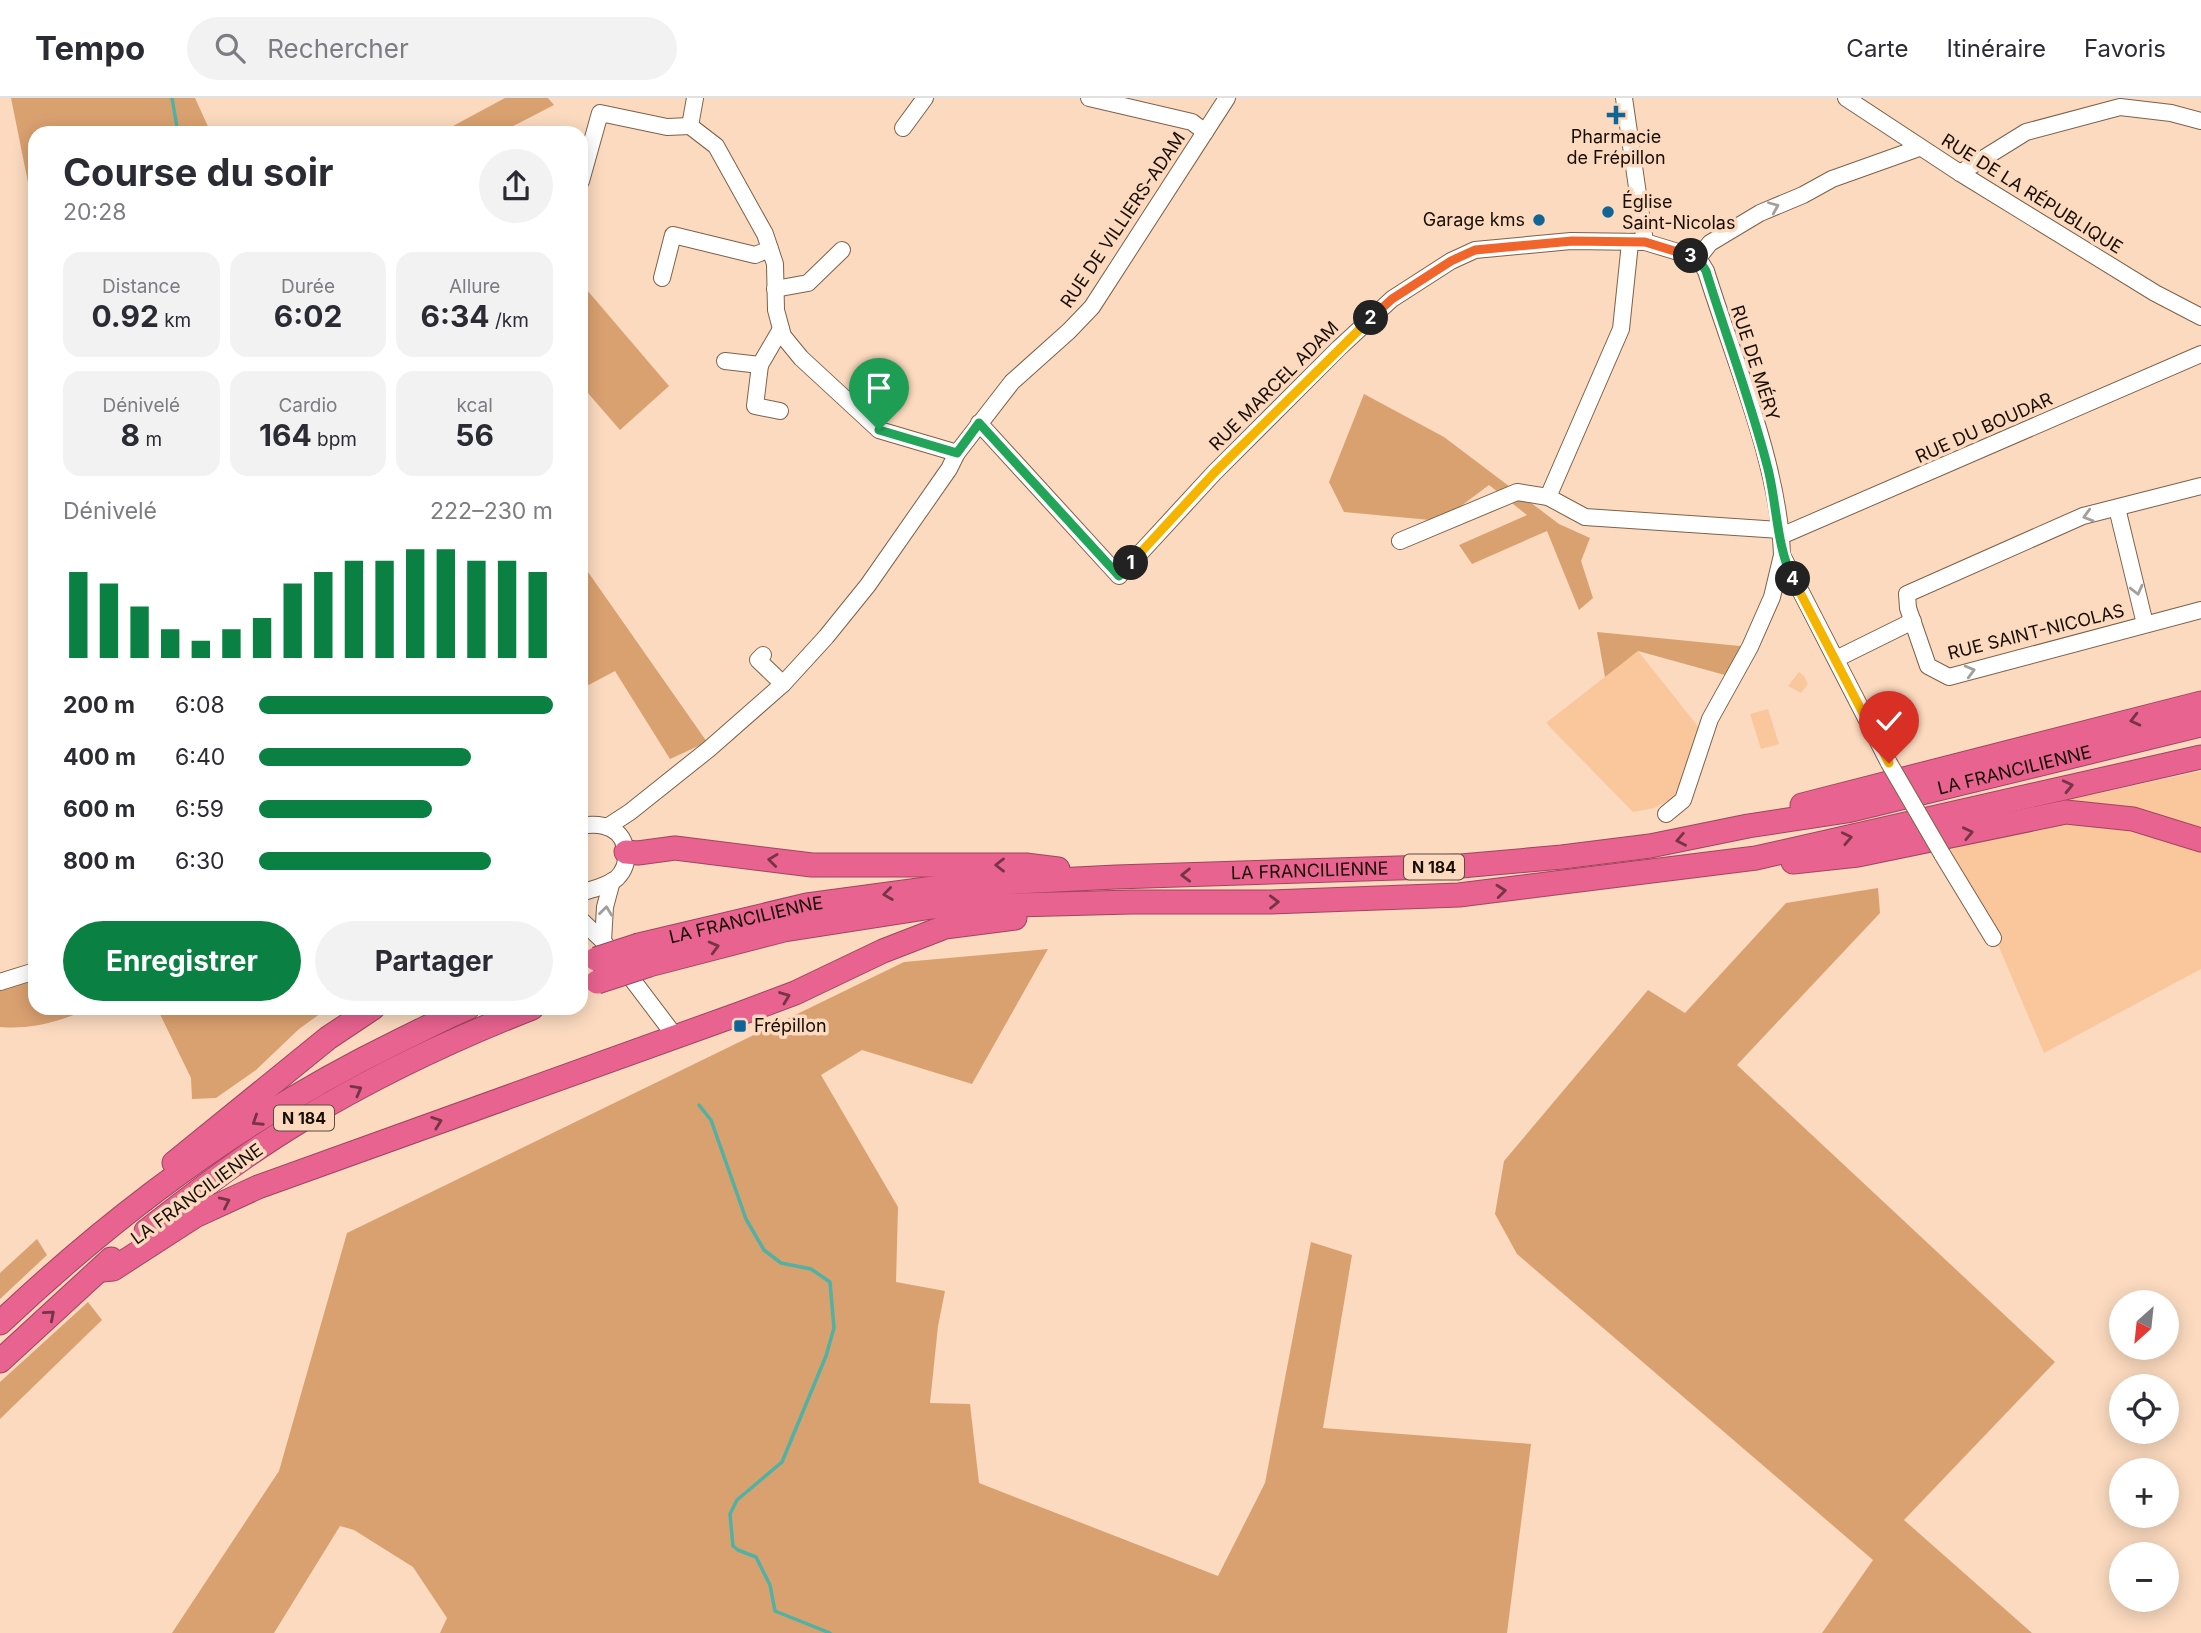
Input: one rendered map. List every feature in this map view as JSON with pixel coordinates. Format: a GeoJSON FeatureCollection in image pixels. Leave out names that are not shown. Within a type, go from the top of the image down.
{"type":"FeatureCollection","features":[{"type":"Feature","properties":{"kind":"highway"},"geometry":{"type":"LineString","coordinates":[[1748,827],[1759,816],[2201,703]]}},
{"type":"Feature","properties":{"kind":"highway","name":"LA FRANCILIENNE"},"geometry":{"type":"LineString","coordinates":[[589,986],[644,955],[807,905],[956,885],[1461,866],[1562,858],[1650,846],[1847,811],[2201,725]]}},
{"type":"Feature","properties":{"kind":"highway","name":"LA FRANCILIENNE"},"geometry":{"type":"LineString","coordinates":[[593,955],[644,955],[932,907],[1270,902],[1459,895],[1756,859],[2201,757]]}},
{"type":"Feature","properties":{"kind":"highway"},"geometry":{"type":"LineString","coordinates":[[1756,859],[1769,864],[1858,855],[2066,812],[2133,819],[2201,840]]}},
{"type":"Feature","properties":{"kind":"highway"},"geometry":{"type":"LineString","coordinates":[[625,845],[638,853],[675,848],[812,866],[1026,865],[1116,877]]}},
{"type":"Feature","properties":{"kind":"highway"},"geometry":{"type":"LineString","coordinates":[[102,1270],[113,1269],[195,1216],[258,1186],[795,993],[883,951],[945,927],[994,920],[1093,913],[1132,902]]}},
{"type":"Feature","properties":{"kind":"highway"},"geometry":{"type":"LineString","coordinates":[[91,1241],[97,1227],[214,1129],[328,1038],[362,1015]]}},
{"type":"Feature","properties":{"kind":"highway","name":"LA FRANCILIENNE"},"geometry":{"type":"LineString","coordinates":[[0,1323],[91,1241],[173,1179],[259,1120],[368,1056],[453,1015]]}},
{"type":"Feature","properties":{"kind":"highway","name":"LA FRANCILIENNE"},"geometry":{"type":"LineString","coordinates":[[0,1361],[102,1270],[116,1254],[220,1174],[302,1120],[433,1050],[514,1015]]}},
{"type":"Feature","properties":{"kind":"street"},"geometry":{"type":"LineString","coordinates":[[690,126],[695,98]]}},
{"type":"Feature","properties":{"kind":"street"},"geometry":{"type":"LineString","coordinates":[[903,128],[925,98]]}},
{"type":"Feature","properties":{"kind":"street"},"geometry":{"type":"LineString","coordinates":[[1089,98],[1192,122],[1205,132]]}},
{"type":"Feature","properties":{"kind":"street","name":"RUE DE VILLIERS-ADAM"},"geometry":{"type":"LineString","coordinates":[[607,827],[709,749],[783,684],[826,637],[868,585],[979,423],[1012,383],[1092,307],[1227,98]]}},
{"type":"Feature","properties":{"kind":"street"},"geometry":{"type":"LineString","coordinates":[[1548,497],[1621,329],[1637,242],[1624,98]]}},
{"type":"Feature","properties":{"kind":"street","name":"RUE DE LA RÉPUBLIQUE"},"geometry":{"type":"LineString","coordinates":[[1846,98],[1919,148],[2155,293],[2201,317]]}},
{"type":"Feature","properties":{"kind":"street"},"geometry":{"type":"LineString","coordinates":[[1960,173],[2026,132],[2120,107],[2171,113],[2201,121]]}},
{"type":"Feature","properties":{"kind":"street"},"geometry":{"type":"LineString","coordinates":[[588,156],[600,113],[667,128],[690,126],[716,146],[765,234],[775,264],[776,310],[781,329],[783,336],[800,358],[879,430],[957,453]]}},
{"type":"Feature","properties":{"kind":"street"},"geometry":{"type":"LineString","coordinates":[[1637,242],[1698,258],[1710,243],[1760,213],[1832,179],[1919,148]]}},
{"type":"Feature","properties":{"kind":"street"},"geometry":{"type":"LineString","coordinates":[[663,278],[673,236],[755,255],[770,249]]}},
{"type":"Feature","properties":{"kind":"street","name":"RUE MARCEL ADAM"},"geometry":{"type":"LineString","coordinates":[[979,423],[1119,576],[1214,473],[1392,299],[1451,261],[1475,250],[1572,241],[1637,242]]}},
{"type":"Feature","properties":{"kind":"street"},"geometry":{"type":"LineString","coordinates":[[775,289],[808,283],[842,250]]}},
{"type":"Feature","properties":{"kind":"street","name":"RUE DE MÉRY"},"geometry":{"type":"LineString","coordinates":[[1698,258],[1706,271],[1768,467],[1782,555]]}},
{"type":"Feature","properties":{"kind":"street"},"geometry":{"type":"LineString","coordinates":[[780,411],[755,406],[760,365],[781,329]]}},
{"type":"Feature","properties":{"kind":"street","name":"RUE DU BOUDAR"},"geometry":{"type":"LineString","coordinates":[[1780,533],[2201,354]]}},
{"type":"Feature","properties":{"kind":"street"},"geometry":{"type":"LineString","coordinates":[[725,362],[760,365]]}},
{"type":"Feature","properties":{"kind":"street"},"geometry":{"type":"LineString","coordinates":[[2146,624],[2117,508],[2201,486]]}},
{"type":"Feature","properties":{"kind":"street"},"geometry":{"type":"LineString","coordinates":[[1400,541],[1517,492],[1548,497],[1585,517],[1780,533]]}},
{"type":"Feature","properties":{"kind":"street","name":"RUE SAINT-NICOLAS"},"geometry":{"type":"LineString","coordinates":[[2117,508],[2083,516],[1907,594],[1928,666],[1949,677],[2201,610]]}},
{"type":"Feature","properties":{"kind":"street"},"geometry":{"type":"LineString","coordinates":[[1782,555],[1889,763],[1993,938]]}},
{"type":"Feature","properties":{"kind":"street"},"geometry":{"type":"LineString","coordinates":[[1666,814],[1683,800],[1710,719],[1750,647],[1772,597],[1782,555]]}},
{"type":"Feature","properties":{"kind":"street"},"geometry":{"type":"LineString","coordinates":[[1836,659],[1913,621]]}},
{"type":"Feature","properties":{"kind":"street"},"geometry":{"type":"LineString","coordinates":[[763,655],[758,660],[783,684]]}},
{"type":"Feature","properties":{"kind":"street"},"geometry":{"type":"LineString","coordinates":[[588,890],[612,881],[623,871],[630,812]]}},
{"type":"Feature","properties":{"kind":"street"},"geometry":{"type":"LineString","coordinates":[[588,825],[594,824],[616,831],[625,845]]}},
{"type":"Feature","properties":{"kind":"street"},"geometry":{"type":"LineString","coordinates":[[612,881],[593,955],[675,1036]]}},
{"type":"Feature","properties":{"kind":"street"},"geometry":{"type":"LineString","coordinates":[[0,982],[28,973]]}},
{"type":"Feature","properties":{"kind":"shaded area"},"geometry":{"type":"Polygon","coordinates":[[[11,98],[195,98],[208,126],[28,126],[28,182],[11,98]]]}},
{"type":"Feature","properties":{"kind":"shaded area"},"geometry":{"type":"Polygon","coordinates":[[[505,98],[548,98],[554,105],[514,126],[453,126],[505,98]]]}},
{"type":"Feature","properties":{"kind":"shaded area"},"geometry":{"type":"Polygon","coordinates":[[[588,291],[669,386],[620,430],[588,393],[588,291]]]}},
{"type":"Feature","properties":{"kind":"shaded area"},"geometry":{"type":"Polygon","coordinates":[[[1364,394],[1444,437],[1559,524],[1590,538],[1581,561],[1593,598],[1579,610],[1547,531],[1472,564],[1459,545],[1527,515],[1489,485],[1441,521],[1344,512],[1329,482],[1364,394]]]}},
{"type":"Feature","properties":{"kind":"shaded area"},"geometry":{"type":"Polygon","coordinates":[[[588,572],[707,742],[670,759],[615,671],[588,685],[588,572]]]}},
{"type":"Feature","properties":{"kind":"shaded area"},"geometry":{"type":"Polygon","coordinates":[[[1597,632],[1750,647],[1732,677],[1638,651],[1605,677],[1597,632]]]}},
{"type":"Feature","properties":{"kind":"shaded area"},"geometry":{"type":"Polygon","coordinates":[[[1638,651],[1700,729],[1679,795],[1654,808],[1633,812],[1546,723],[1638,651]]]}},
{"type":"Feature","properties":{"kind":"shaded area"},"geometry":{"type":"Polygon","coordinates":[[[1799,672],[1808,684],[1801,693],[1788,686],[1799,672]]]}},
{"type":"Feature","properties":{"kind":"shaded area"},"geometry":{"type":"Polygon","coordinates":[[[1768,709],[1779,744],[1761,749],[1750,714],[1768,709]]]}},
{"type":"Feature","properties":{"kind":"shaded area"},"geometry":{"type":"Polygon","coordinates":[[[2201,771],[2201,833],[2017,811],[2201,771]]]}},
{"type":"Feature","properties":{"kind":"shaded area"},"geometry":{"type":"Polygon","coordinates":[[[2066,822],[2138,830],[2201,847],[2201,969],[2044,1053],[1990,926],[1987,913],[1942,844],[2066,822]]]}},
{"type":"Feature","properties":{"kind":"shaded area"},"geometry":{"type":"Polygon","coordinates":[[[1878,888],[1880,913],[1737,1065],[2055,1362],[1904,1520],[2032,1633],[1822,1633],[1873,1560],[1517,1254],[1495,1214],[1504,1161],[1648,990],[1685,1013],[1786,903],[1878,888]]]}},
{"type":"Feature","properties":{"kind":"shaded area"},"geometry":{"type":"Polygon","coordinates":[[[1048,949],[972,1084],[862,1050],[821,1075],[898,1207],[896,1282],[945,1291],[938,1326],[930,1403],[970,1404],[979,1483],[1218,1576],[1265,1483],[1311,1242],[1352,1255],[1323,1428],[1531,1444],[1507,1633],[440,1633],[447,1618],[413,1567],[354,1530],[340,1526],[274,1633],[172,1633],[279,1471],[347,1233],[904,962],[1048,949]]]}},
{"type":"Feature","properties":{"kind":"shaded area"},"geometry":{"type":"Polygon","coordinates":[[[28,980],[28,1015],[73,1015],[46,1024],[0,1027],[0,988],[28,980]]]}},
{"type":"Feature","properties":{"kind":"shaded area"},"geometry":{"type":"Polygon","coordinates":[[[160,1015],[318,1015],[299,1029],[256,1070],[216,1098],[192,1099],[191,1078],[160,1015]]]}},
{"type":"Feature","properties":{"kind":"shaded area"},"geometry":{"type":"Polygon","coordinates":[[[37,1239],[47,1255],[0,1299],[0,1273],[37,1239]]]}},
{"type":"Feature","properties":{"kind":"shaded area"},"geometry":{"type":"Polygon","coordinates":[[[88,1302],[102,1320],[0,1419],[0,1382],[88,1302]]]}},
{"type":"Feature","properties":{"kind":"waterway"},"geometry":{"type":"LineString","coordinates":[[172,98],[177,126]]}},
{"type":"Feature","properties":{"kind":"waterway"},"geometry":{"type":"LineString","coordinates":[[699,1105],[711,1120],[746,1219],[764,1250],[781,1263],[811,1269],[830,1282],[834,1328],[826,1356],[782,1462],[737,1500],[730,1514],[733,1546],[756,1557],[770,1585],[775,1611],[830,1633]]}},
{"type":"Feature","properties":{"kind":"place","name":"Pharmacie de Frépillon"},"geometry":{"type":"Point","coordinates":[1616,115]}},
{"type":"Feature","properties":{"kind":"place","name":"Église Saint-Nicolas"},"geometry":{"type":"Point","coordinates":[1608,212]}},
{"type":"Feature","properties":{"kind":"place","name":"Garage kms"},"geometry":{"type":"Point","coordinates":[1539,220]}},
{"type":"Feature","properties":{"kind":"place","name":"Frépillon"},"geometry":{"type":"Point","coordinates":[740,1026]}},
{"type":"Feature","properties":{"kind":"route"},"geometry":{"type":"LineString","coordinates":[[879,430],[957,453],[979,423],[1119,576],[1214,473],[1339,348],[1392,299],[1451,261],[1475,250],[1572,241],[1645,242],[1698,258],[1706,271],[1768,467],[1782,555],[1889,763]]}}]}
